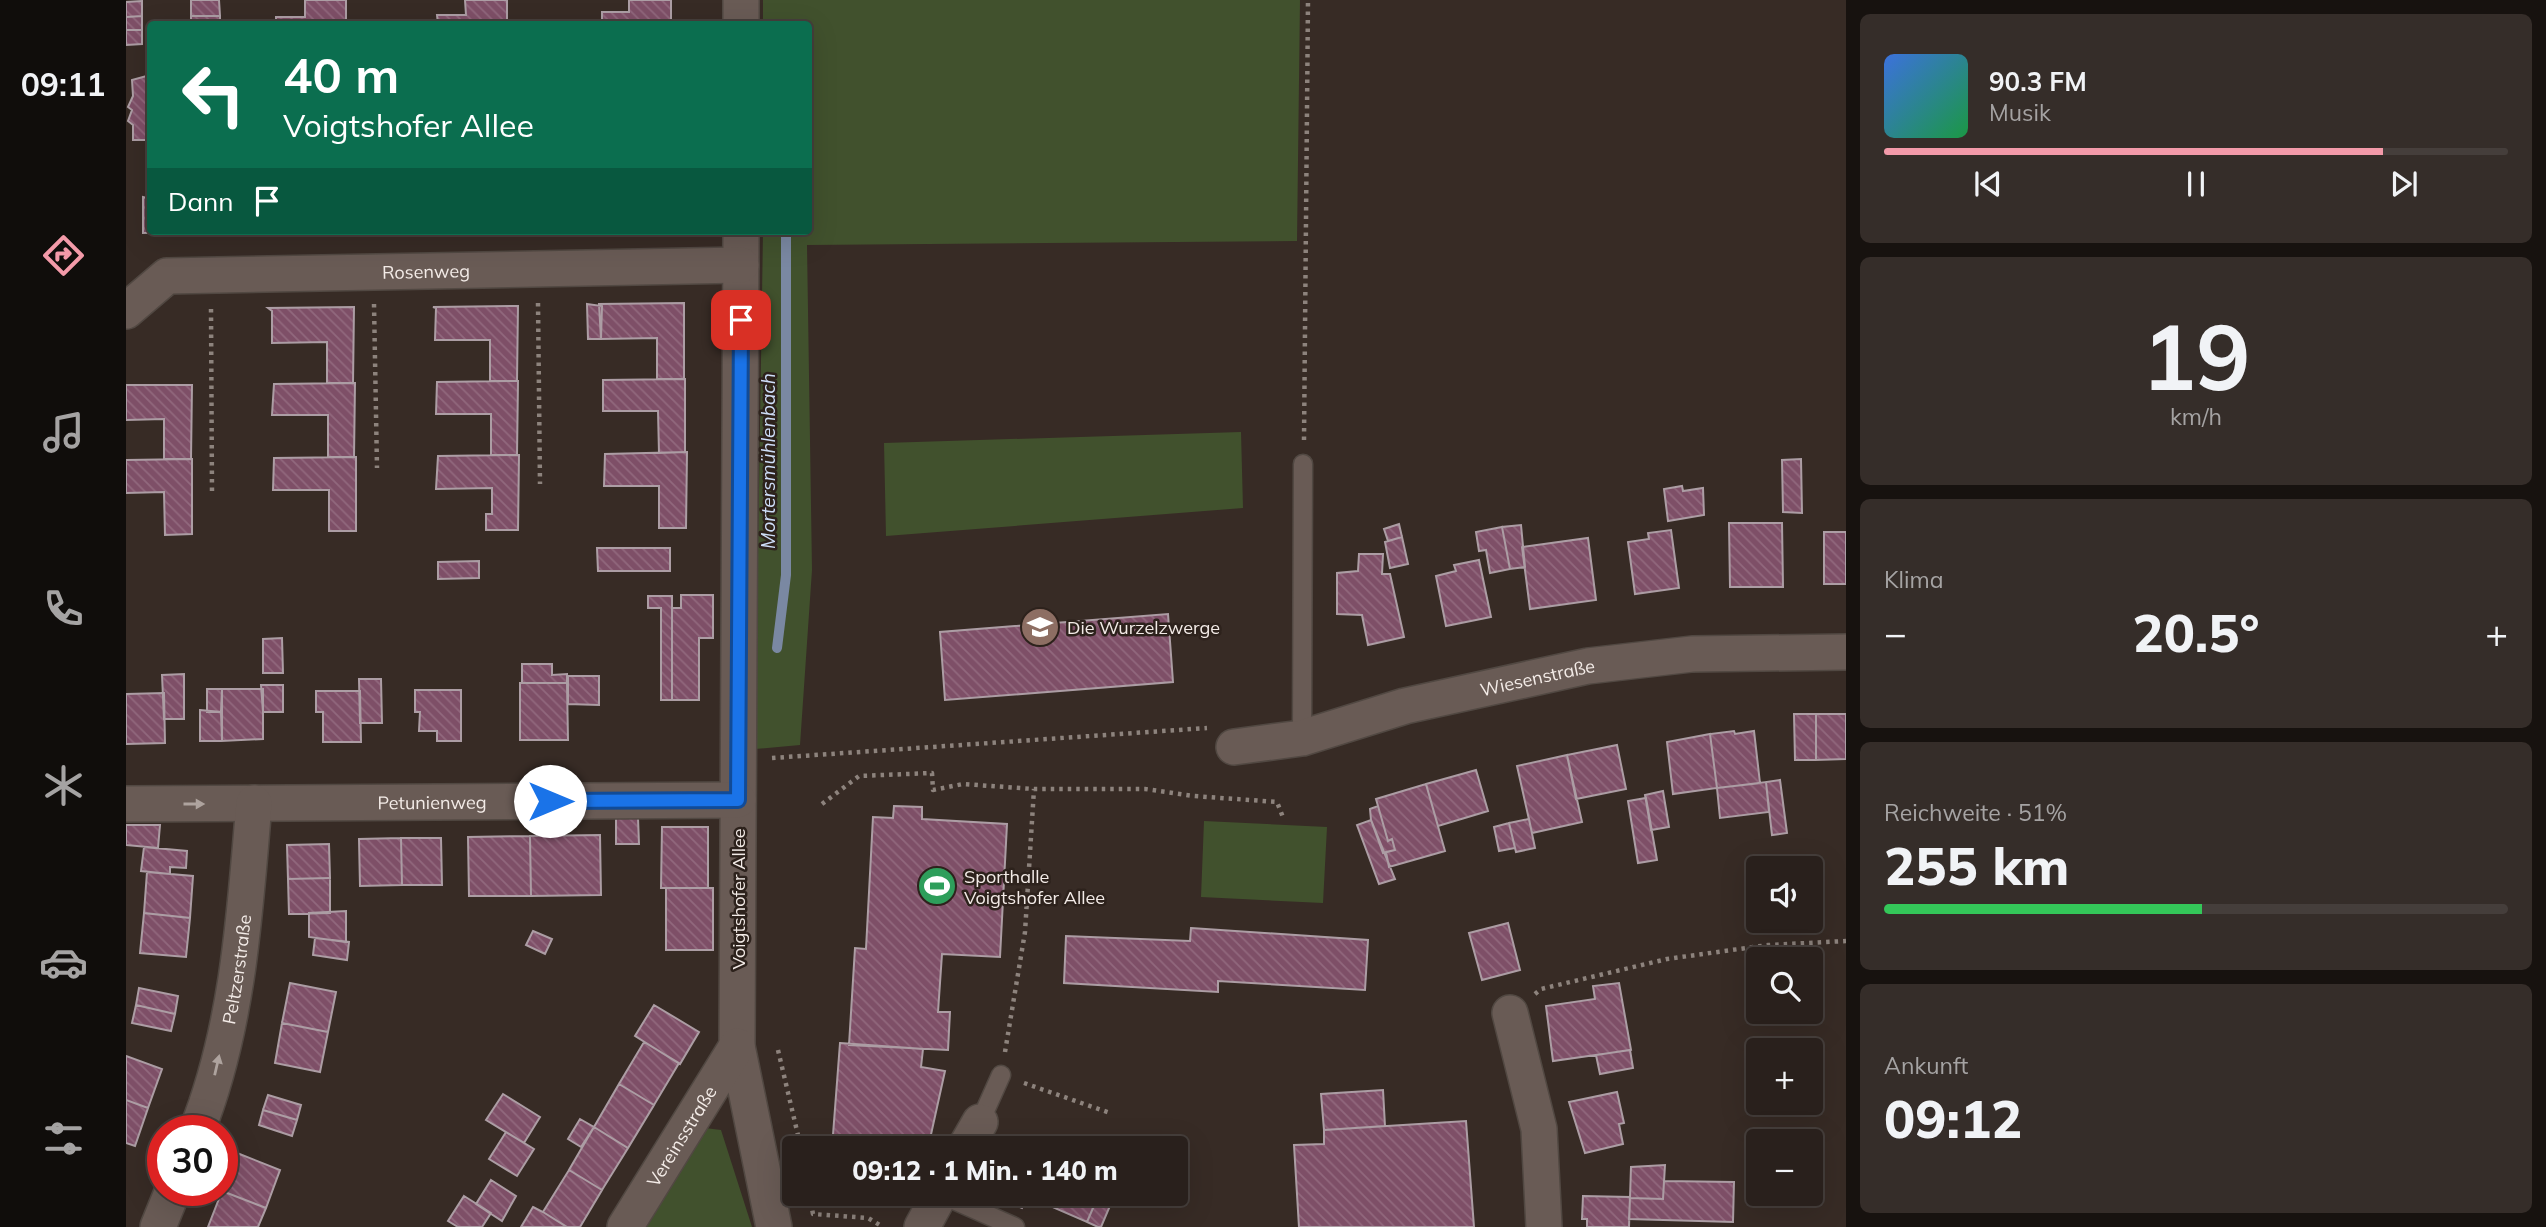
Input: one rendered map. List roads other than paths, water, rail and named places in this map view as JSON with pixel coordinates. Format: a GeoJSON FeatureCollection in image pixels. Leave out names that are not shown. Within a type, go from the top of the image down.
{"type":"FeatureCollection","features":[{"type":"Feature","properties":{"kind":"street"},"geometry":{"type":"LineString","coordinates":[[741,0],[741,21]]}},
{"type":"Feature","properties":{"kind":"street","name":"Voigtshofer Allee"},"geometry":{"type":"LineString","coordinates":[[741,235],[736,760],[737,1046],[774,1227]]}},
{"type":"Feature","properties":{"kind":"street","name":"Rosenweg"},"geometry":{"type":"LineString","coordinates":[[126,311],[167,276],[741,265]]}},
{"type":"Feature","properties":{"kind":"street","name":"Wiesenstraße"},"geometry":{"type":"LineString","coordinates":[[1234,747],[1302,738],[1405,706],[1588,666],[1692,654],[1846,652]]}},
{"type":"Feature","properties":{"kind":"street","name":"Petunienweg"},"geometry":{"type":"LineString","coordinates":[[126,804],[738,800]]}},
{"type":"Feature","properties":{"kind":"street","name":"Peltzerstraße"},"geometry":{"type":"LineString","coordinates":[[203,1115],[241,961],[254,803]]}},
{"type":"Feature","properties":{"kind":"street"},"geometry":{"type":"LineString","coordinates":[[1510,1013],[1539,1129],[1544,1227]]}},
{"type":"Feature","properties":{"kind":"street","name":"Vereinsstraße"},"geometry":{"type":"LineString","coordinates":[[625,1227],[737,1046]]}},
{"type":"Feature","properties":{"kind":"street"},"geometry":{"type":"LineString","coordinates":[[158,1227],[167,1206]]}},
{"type":"Feature","properties":{"kind":"street"},"geometry":{"type":"LineString","coordinates":[[922,1227],[933,1206]]}},
{"type":"Feature","properties":{"kind":"lane"},"geometry":{"type":"LineString","coordinates":[[1302,738],[1303,464]]}},
{"type":"Feature","properties":{"kind":"lane"},"geometry":{"type":"LineString","coordinates":[[972,1135],[1001,1075]]}},
{"type":"Feature","properties":{"kind":"lane"},"geometry":{"type":"LineString","coordinates":[[967,1206],[1015,1227]]}},
{"type":"Feature","properties":{"kind":"waterway","name":"Mortersmühlenbach"},"geometry":{"type":"LineString","coordinates":[[777,648],[786,575],[786,235]]}},
{"type":"Feature","properties":{"kind":"place","name":"Die Wurzelzwerge"},"geometry":{"type":"Point","coordinates":[1040,627]}},
{"type":"Feature","properties":{"kind":"place","name":"Sporthalle Voigtshofer Allee"},"geometry":{"type":"Point","coordinates":[937,886]}}]}
